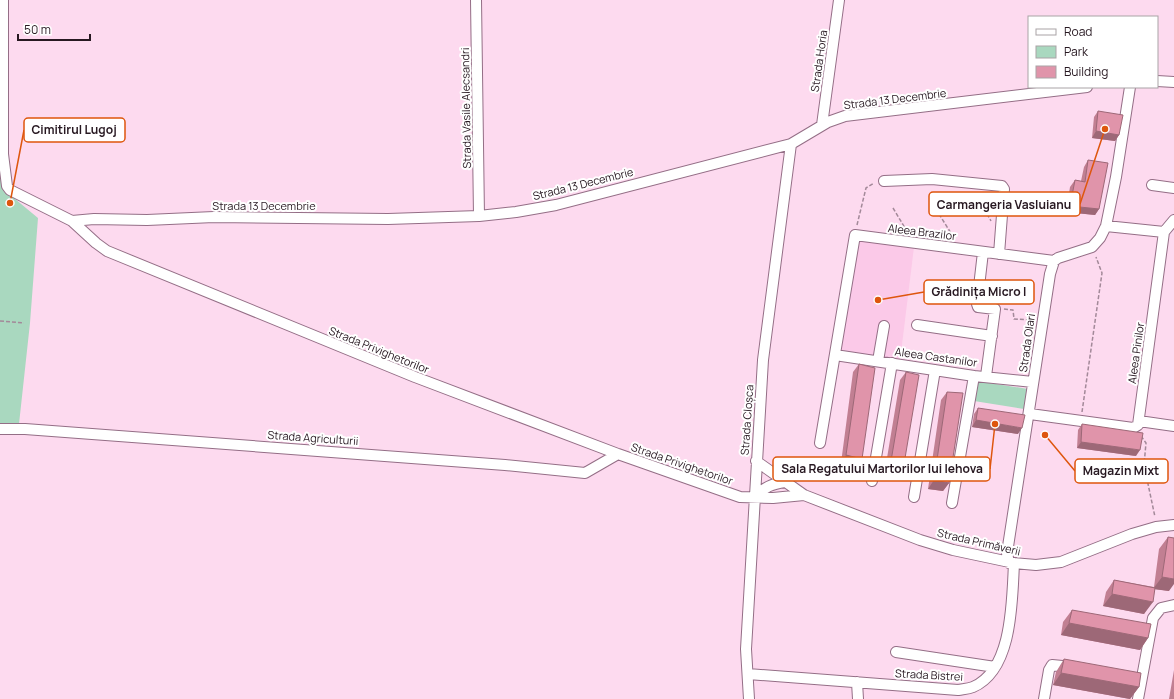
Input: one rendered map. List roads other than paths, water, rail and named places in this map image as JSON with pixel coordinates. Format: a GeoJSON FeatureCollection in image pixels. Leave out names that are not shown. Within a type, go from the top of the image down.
{"type":"FeatureCollection","features":[{"type":"Feature","properties":{"kind":"street","name":"Strada Privighetorilor"},"geometry":{"type":"LineString","coordinates":[[3,0],[3,154],[7,186],[10,190],[72,221],[107,251],[161,274],[408,374],[618,454],[740,497],[755,497]]}},
{"type":"Feature","properties":{"kind":"street","name":"Strada Vasile Alecsandri"},"geometry":{"type":"LineString","coordinates":[[476,0],[479,216]]}},
{"type":"Feature","properties":{"kind":"street","name":"Strada Horia"},"geometry":{"type":"LineString","coordinates":[[822,125],[839,0]]}},
{"type":"Feature","properties":{"kind":"street"},"geometry":{"type":"LineString","coordinates":[[1158,81],[1174,82]]}},
{"type":"Feature","properties":{"kind":"street","name":"Strada 13 Decembrie"},"geometry":{"type":"LineString","coordinates":[[72,221],[94,219],[153,220],[214,217],[388,219],[479,216],[516,212],[556,205],[791,144],[822,125],[845,116],[1079,88]]}},
{"type":"Feature","properties":{"kind":"street"},"geometry":{"type":"LineString","coordinates":[[1054,261],[1092,247],[1100,238],[1106,226],[1116,177],[1130,88]]}},
{"type":"Feature","properties":{"kind":"street","name":"Strada Cloșca"},"geometry":{"type":"LineString","coordinates":[[749,699],[746,649],[763,360],[791,144]]}},
{"type":"Feature","properties":{"kind":"street"},"geometry":{"type":"LineString","coordinates":[[884,181],[932,180],[1002,186],[1004,189],[999,254]]}},
{"type":"Feature","properties":{"kind":"street"},"geometry":{"type":"LineString","coordinates":[[1152,185],[1174,188]]}},
{"type":"Feature","properties":{"kind":"street"},"geometry":{"type":"LineString","coordinates":[[1106,226],[1164,232],[1174,220]]}},
{"type":"Feature","properties":{"kind":"street","name":"Aleea Pinilor"},"geometry":{"type":"LineString","coordinates":[[1138,424],[1164,232]]}},
{"type":"Feature","properties":{"kind":"street","name":"Aleea Brazilor"},"geometry":{"type":"LineString","coordinates":[[834,356],[855,235],[914,244],[1054,261]]}},
{"type":"Feature","properties":{"kind":"street"},"geometry":{"type":"LineString","coordinates":[[983,252],[977,304],[978,308],[981,309],[995,309],[986,376]]}},
{"type":"Feature","properties":{"kind":"street","name":"Strada Olari"},"geometry":{"type":"LineString","coordinates":[[1011,563],[1007,553],[1030,414],[1050,274],[1054,261]]}},
{"type":"Feature","properties":{"kind":"street"},"geometry":{"type":"LineString","coordinates":[[917,325],[992,336]]}},
{"type":"Feature","properties":{"kind":"street"},"geometry":{"type":"LineString","coordinates":[[878,361],[884,326]]}},
{"type":"Feature","properties":{"kind":"street"},"geometry":{"type":"LineString","coordinates":[[820,443],[834,356]]}},
{"type":"Feature","properties":{"kind":"street","name":"Aleea Castanilor"},"geometry":{"type":"LineString","coordinates":[[834,356],[878,361],[974,376],[1034,382]]}},
{"type":"Feature","properties":{"kind":"street"},"geometry":{"type":"LineString","coordinates":[[872,481],[892,363]]}},
{"type":"Feature","properties":{"kind":"street"},"geometry":{"type":"LineString","coordinates":[[914,497],[935,370]]}},
{"type":"Feature","properties":{"kind":"street"},"geometry":{"type":"LineString","coordinates":[[952,504],[974,376]]}},
{"type":"Feature","properties":{"kind":"street"},"geometry":{"type":"LineString","coordinates":[[1030,414],[1081,420],[1174,426]]}},
{"type":"Feature","properties":{"kind":"street","name":"Strada Agriculturii"},"geometry":{"type":"LineString","coordinates":[[0,429],[26,428],[505,465],[585,474],[618,454]]}},
{"type":"Feature","properties":{"kind":"street","name":"Strada Primăverii"},"geometry":{"type":"LineString","coordinates":[[756,461],[804,495],[920,540],[953,550],[1011,563],[1036,565],[1061,562],[1132,534],[1156,527],[1174,525]]}},
{"type":"Feature","properties":{"kind":"street"},"geometry":{"type":"LineString","coordinates":[[755,497],[770,484],[785,482]]}},
{"type":"Feature","properties":{"kind":"street","name":"Strada Primăverii"},"geometry":{"type":"LineString","coordinates":[[755,497],[772,498],[804,495]]}},
{"type":"Feature","properties":{"kind":"street","name":"Strada Bistrei"},"geometry":{"type":"LineString","coordinates":[[748,674],[958,690],[971,688],[982,682],[995,667],[1004,646],[1010,625],[1011,563]]}},
{"type":"Feature","properties":{"kind":"street"},"geometry":{"type":"LineString","coordinates":[[1138,699],[1153,618],[1161,608],[1174,602]]}},
{"type":"Feature","properties":{"kind":"street"},"geometry":{"type":"LineString","coordinates":[[896,652],[995,667]]}},
{"type":"Feature","properties":{"kind":"street"},"geometry":{"type":"LineString","coordinates":[[1044,699],[1049,670],[1052,665],[1087,669]]}},
{"type":"Feature","properties":{"kind":"street"},"geometry":{"type":"LineString","coordinates":[[1131,676],[1142,678]]}},
{"type":"Feature","properties":{"kind":"street"},"geometry":{"type":"LineString","coordinates":[[857,682],[858,699]]}},
{"type":"Feature","properties":{"kind":"place","name":"Carmangeria Vasluianu"},"geometry":{"type":"Point","coordinates":[1105,129]}},
{"type":"Feature","properties":{"kind":"place","name":"Cimitirul Lugoj"},"geometry":{"type":"Point","coordinates":[10,203]}},
{"type":"Feature","properties":{"kind":"place","name":"Grădinița Micro I"},"geometry":{"type":"Point","coordinates":[878,300]}},
{"type":"Feature","properties":{"kind":"place","name":"Sala Regatului Martorilor lui Iehova"},"geometry":{"type":"Point","coordinates":[995,424]}},
{"type":"Feature","properties":{"kind":"place","name":"Magazin Mixt"},"geometry":{"type":"Point","coordinates":[1045,435]}}]}
